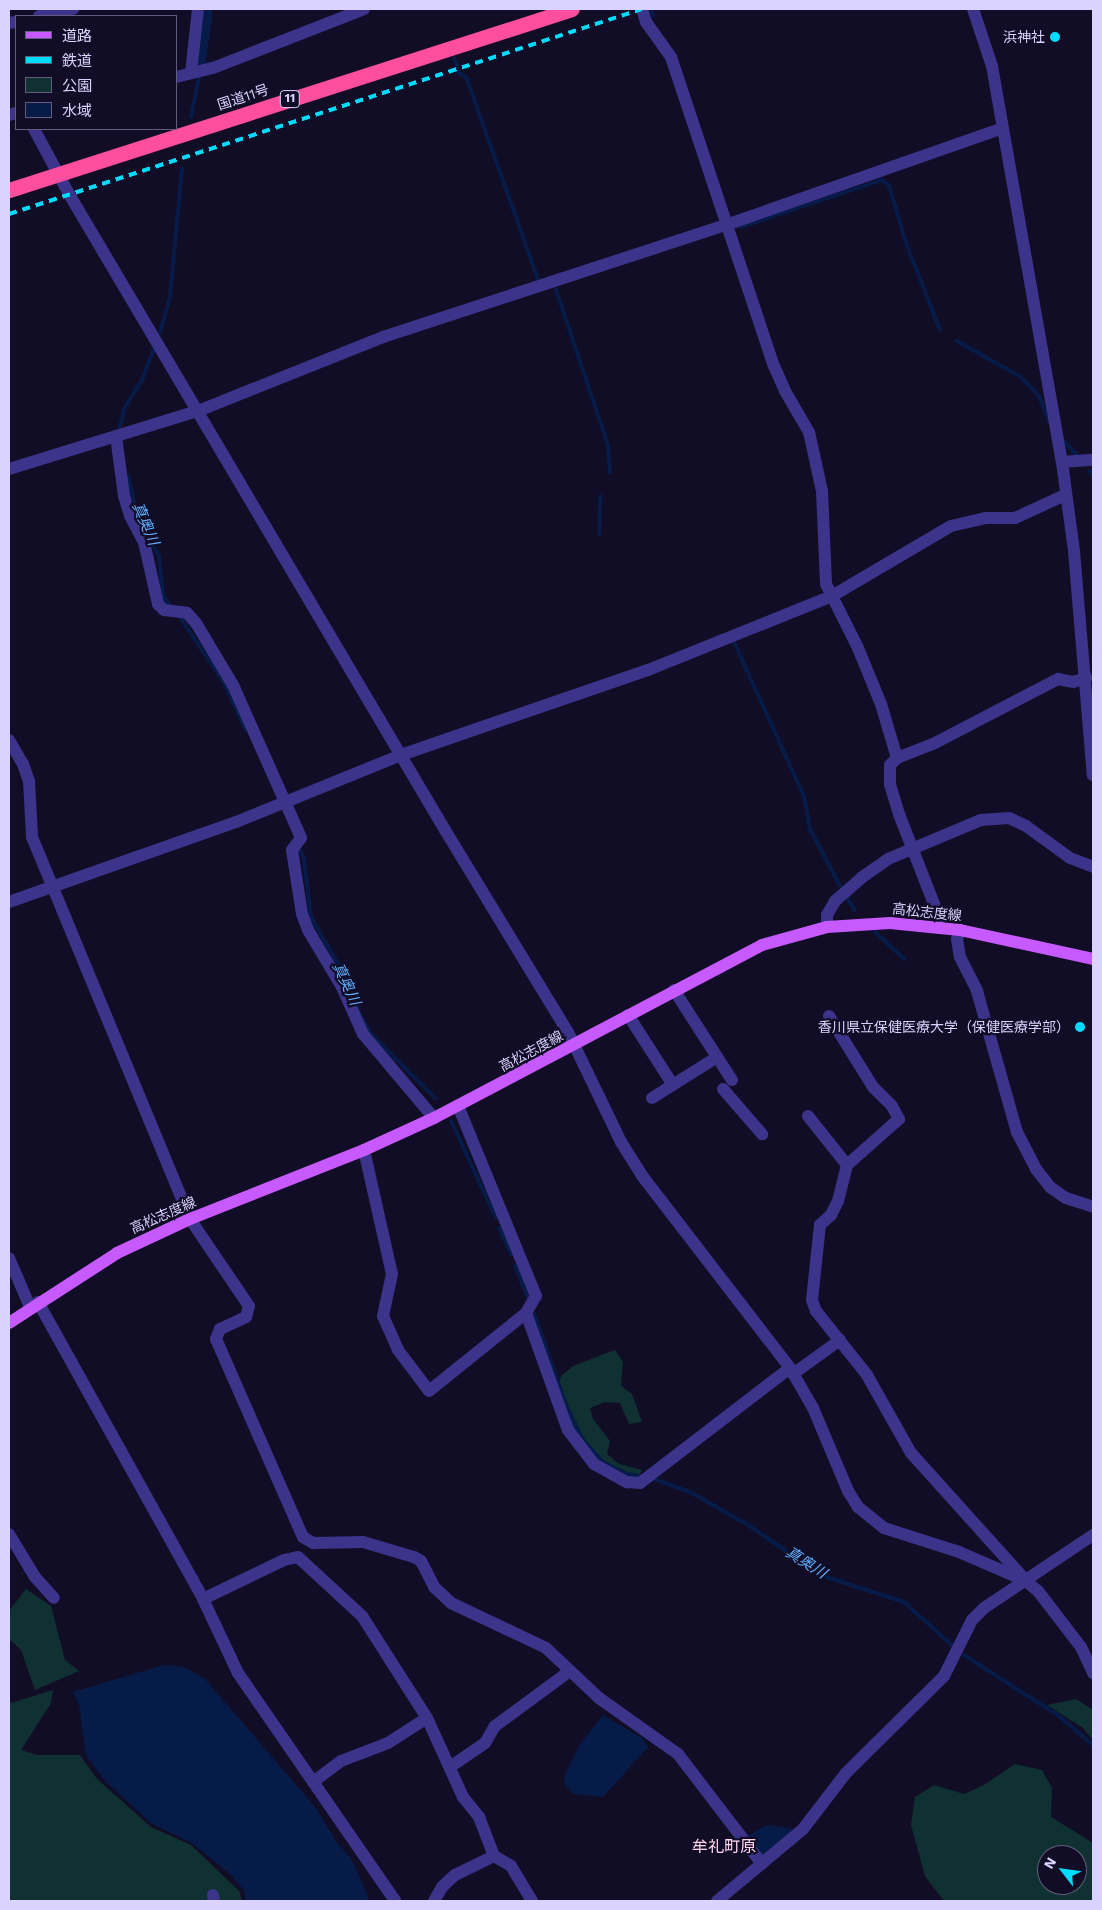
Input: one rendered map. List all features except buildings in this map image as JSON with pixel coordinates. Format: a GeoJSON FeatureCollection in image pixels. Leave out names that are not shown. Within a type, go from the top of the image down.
{"type":"FeatureCollection","features":[{"type":"Feature","properties":{"kind":"highway","name":"国道11号"},"geometry":{"type":"LineString","coordinates":[[9,190],[572,9]]}},
{"type":"Feature","properties":{"kind":"main road","name":"高松志度線"},"geometry":{"type":"LineString","coordinates":[[9,1322],[34,1304],[117,1253],[190,1219],[364,1150],[434,1118],[762,945],[826,927],[871,922],[943,927],[1093,960]]}},
{"type":"Feature","properties":{"kind":"street"},"geometry":{"type":"LineString","coordinates":[[45,15],[72,9]]}},
{"type":"Feature","properties":{"kind":"street"},"geometry":{"type":"LineString","coordinates":[[191,73],[198,9]]}},
{"type":"Feature","properties":{"kind":"street"},"geometry":{"type":"LineString","coordinates":[[178,76],[213,68],[364,9]]}},
{"type":"Feature","properties":{"kind":"street"},"geometry":{"type":"LineString","coordinates":[[642,9],[654,35],[671,57],[729,224],[774,366],[785,392],[809,432],[818,462],[826,584],[862,656],[881,704],[897,758]]}},
{"type":"Feature","properties":{"kind":"street"},"geometry":{"type":"LineString","coordinates":[[973,9],[992,66],[1062,462],[1074,551],[1093,775]]}},
{"type":"Feature","properties":{"kind":"street"},"geometry":{"type":"LineString","coordinates":[[9,469],[198,411],[383,337],[729,224],[1003,128]]}},
{"type":"Feature","properties":{"kind":"street"},"geometry":{"type":"LineString","coordinates":[[35,130],[401,755],[575,1045],[621,1142],[643,1177],[792,1371],[813,1408],[848,1491],[872,1520],[900,1534],[1004,1569],[1026,1581]]}},
{"type":"Feature","properties":{"kind":"street"},"geometry":{"type":"LineString","coordinates":[[116,436],[124,496],[130,516],[144,542],[158,604],[164,610],[187,613],[196,623],[233,685],[301,838],[292,850],[302,914],[308,930],[342,987],[363,1034],[434,1118]]}},
{"type":"Feature","properties":{"kind":"street"},"geometry":{"type":"LineString","coordinates":[[1062,462],[1093,460]]}},
{"type":"Feature","properties":{"kind":"street"},"geometry":{"type":"LineString","coordinates":[[9,902],[286,802],[322,784],[401,755],[648,670],[832,596],[951,526],[985,518],[1015,518],[1065,495]]}},
{"type":"Feature","properties":{"kind":"street"},"geometry":{"type":"LineString","coordinates":[[943,927],[911,850],[888,775],[897,758],[935,743],[1058,679],[1073,682],[1086,678]]}},
{"type":"Feature","properties":{"kind":"street"},"geometry":{"type":"LineString","coordinates":[[9,740],[23,764],[29,780],[32,837],[170,1163],[190,1219],[249,1306],[246,1317],[220,1329],[216,1339],[303,1538],[313,1543],[363,1542],[421,1561],[434,1586],[451,1603],[535,1641],[618,1713],[678,1754],[762,1864]]}},
{"type":"Feature","properties":{"kind":"street"},"geometry":{"type":"LineString","coordinates":[[826,927],[827,915],[840,896],[888,859],[980,820],[1009,818],[1026,826],[1070,858],[1093,867]]}},
{"type":"Feature","properties":{"kind":"street"},"geometry":{"type":"LineString","coordinates":[[960,930],[957,940],[960,957],[977,991],[1017,1132],[1036,1169],[1050,1187],[1066,1198],[1093,1207]]}},
{"type":"Feature","properties":{"kind":"street"},"geometry":{"type":"LineString","coordinates":[[674,990],[732,1080]]}},
{"type":"Feature","properties":{"kind":"street"},"geometry":{"type":"LineString","coordinates":[[628,1015],[673,1085]]}},
{"type":"Feature","properties":{"kind":"street"},"geometry":{"type":"LineString","coordinates":[[829,1016],[873,1087],[892,1106],[899,1120],[848,1165],[838,1201],[831,1215],[820,1225],[811,1289],[816,1311],[867,1375],[911,1453],[1026,1581],[1038,1591],[1081,1647],[1093,1673]]}},
{"type":"Feature","properties":{"kind":"street"},"geometry":{"type":"LineString","coordinates":[[652,1098],[717,1057]]}},
{"type":"Feature","properties":{"kind":"street"},"geometry":{"type":"LineString","coordinates":[[723,1089],[762,1134]]}},
{"type":"Feature","properties":{"kind":"street"},"geometry":{"type":"LineString","coordinates":[[364,1150],[392,1274],[384,1316],[398,1350],[429,1391],[526,1313],[536,1296],[458,1106]]}},
{"type":"Feature","properties":{"kind":"street"},"geometry":{"type":"LineString","coordinates":[[808,1116],[848,1165]]}},
{"type":"Feature","properties":{"kind":"street"},"geometry":{"type":"LineString","coordinates":[[9,1258],[203,1599],[238,1673],[395,1901]]}},
{"type":"Feature","properties":{"kind":"street"},"geometry":{"type":"LineString","coordinates":[[526,1313],[568,1430],[594,1464],[627,1482],[640,1484],[792,1371],[840,1340]]}},
{"type":"Feature","properties":{"kind":"street"},"geometry":{"type":"LineString","coordinates":[[9,1534],[35,1578],[54,1598]]}},
{"type":"Feature","properties":{"kind":"street"},"geometry":{"type":"LineString","coordinates":[[717,1901],[803,1829],[846,1773],[944,1676],[972,1620],[984,1608],[1093,1534]]}},
{"type":"Feature","properties":{"kind":"street"},"geometry":{"type":"LineString","coordinates":[[203,1599],[284,1560],[298,1557],[362,1616],[427,1718],[463,1797],[478,1817],[494,1856],[511,1866],[532,1901]]}},
{"type":"Feature","properties":{"kind":"street"},"geometry":{"type":"LineString","coordinates":[[450,1767],[485,1743],[495,1726],[570,1671]]}},
{"type":"Feature","properties":{"kind":"street"},"geometry":{"type":"LineString","coordinates":[[313,1782],[341,1761],[388,1743],[427,1718]]}},
{"type":"Feature","properties":{"kind":"street"},"geometry":{"type":"LineString","coordinates":[[434,1901],[442,1887],[455,1875],[494,1856]]}},
{"type":"Feature","properties":{"kind":"green space"},"geometry":{"type":"Polygon","coordinates":[[[615,1350],[623,1362],[621,1386],[632,1394],[642,1422],[629,1424],[620,1403],[605,1402],[590,1408],[593,1419],[610,1441],[607,1454],[619,1464],[642,1470],[638,1479],[623,1476],[595,1460],[571,1429],[558,1391],[561,1376],[573,1366],[615,1350]]]}},
{"type":"Feature","properties":{"kind":"green space"},"geometry":{"type":"Polygon","coordinates":[[[26,1589],[51,1606],[65,1660],[79,1671],[35,1690],[21,1650],[9,1639],[9,1611],[26,1589]]]}},
{"type":"Feature","properties":{"kind":"green space"},"geometry":{"type":"Polygon","coordinates":[[[53,1690],[51,1703],[21,1750],[37,1755],[80,1755],[97,1779],[151,1827],[191,1845],[239,1891],[242,1901],[9,1901],[9,1697],[11,1703],[53,1690]]]}},
{"type":"Feature","properties":{"kind":"green space"},"geometry":{"type":"Polygon","coordinates":[[[1076,1699],[1093,1710],[1093,1740],[1083,1728],[1047,1705],[1076,1699]]]}},
{"type":"Feature","properties":{"kind":"green space"},"geometry":{"type":"Polygon","coordinates":[[[1015,1764],[1042,1770],[1052,1788],[1051,1817],[1093,1843],[1093,1901],[944,1901],[925,1876],[911,1825],[915,1797],[934,1785],[964,1794],[984,1785],[1015,1764]]]}},
{"type":"Feature","properties":{"kind":"water"},"geometry":{"type":"Polygon","coordinates":[[[202,9],[212,9],[212,19],[205,67],[196,69],[202,9]]]}},
{"type":"Feature","properties":{"kind":"water"},"geometry":{"type":"Polygon","coordinates":[[[164,1665],[184,1667],[205,1679],[315,1807],[338,1844],[351,1858],[370,1901],[246,1901],[244,1890],[230,1874],[192,1843],[152,1824],[105,1781],[86,1755],[79,1704],[72,1692],[164,1665]]]}},
{"type":"Feature","properties":{"kind":"water"},"geometry":{"type":"Polygon","coordinates":[[[603,1715],[642,1738],[648,1747],[603,1797],[574,1794],[564,1784],[565,1774],[580,1744],[603,1715]]]}},
{"type":"Feature","properties":{"kind":"water"},"geometry":{"type":"Polygon","coordinates":[[[766,1825],[793,1829],[768,1855],[761,1855],[748,1836],[766,1825]]]}},
{"type":"Feature","properties":{"kind":"waterway"},"geometry":{"type":"LineString","coordinates":[[652,9],[653,16]]}},
{"type":"Feature","properties":{"kind":"waterway"},"geometry":{"type":"LineString","coordinates":[[454,58],[459,73],[466,77],[538,279]]}},
{"type":"Feature","properties":{"kind":"waterway","name":"真奥川"},"geometry":{"type":"LineString","coordinates":[[191,117],[199,77]]}},
{"type":"Feature","properties":{"kind":"waterway","name":"真奥川"},"geometry":{"type":"LineString","coordinates":[[160,332],[170,296],[182,169]]}},
{"type":"Feature","properties":{"kind":"waterway"},"geometry":{"type":"LineString","coordinates":[[741,227],[882,180],[889,185],[906,243],[940,330]]}},
{"type":"Feature","properties":{"kind":"waterway"},"geometry":{"type":"LineString","coordinates":[[556,290],[608,445],[610,473]]}},
{"type":"Feature","properties":{"kind":"waterway"},"geometry":{"type":"LineString","coordinates":[[957,341],[1021,377],[1039,396],[1049,422]]}},
{"type":"Feature","properties":{"kind":"waterway","name":"真奥川"},"geometry":{"type":"LineString","coordinates":[[120,427],[124,409],[142,380],[153,351]]}},
{"type":"Feature","properties":{"kind":"waterway"},"geometry":{"type":"LineString","coordinates":[[1064,441],[1077,455]]}},
{"type":"Feature","properties":{"kind":"waterway"},"geometry":{"type":"LineString","coordinates":[[1090,471],[1093,474]]}},
{"type":"Feature","properties":{"kind":"waterway","name":"真奥川"},"geometry":{"type":"LineString","coordinates":[[128,476],[136,512],[159,556],[163,595],[171,607]]}},
{"type":"Feature","properties":{"kind":"waterway"},"geometry":{"type":"LineString","coordinates":[[599,534],[600,496]]}},
{"type":"Feature","properties":{"kind":"waterway","name":"真奥川"},"geometry":{"type":"LineString","coordinates":[[179,616],[224,683],[246,730]]}},
{"type":"Feature","properties":{"kind":"waterway"},"geometry":{"type":"LineString","coordinates":[[734,642],[804,796],[810,829],[840,886]]}},
{"type":"Feature","properties":{"kind":"waterway","name":"真奥川"},"geometry":{"type":"LineString","coordinates":[[299,847],[304,859],[311,917],[353,990],[359,1013],[371,1034],[435,1098]]}},
{"type":"Feature","properties":{"kind":"waterway"},"geometry":{"type":"LineString","coordinates":[[846,896],[855,911]]}},
{"type":"Feature","properties":{"kind":"waterway"},"geometry":{"type":"LineString","coordinates":[[875,932],[904,959]]}},
{"type":"Feature","properties":{"kind":"waterway","name":"真奥川"},"geometry":{"type":"LineString","coordinates":[[451,1121],[496,1218]]}},
{"type":"Feature","properties":{"kind":"waterway","name":"真奥川"},"geometry":{"type":"LineString","coordinates":[[499,1228],[511,1254]]}},
{"type":"Feature","properties":{"kind":"waterway","name":"真奥川"},"geometry":{"type":"LineString","coordinates":[[515,1266],[529,1301]]}},
{"type":"Feature","properties":{"kind":"waterway","name":"真奥川"},"geometry":{"type":"LineString","coordinates":[[534,1314],[566,1405],[583,1440],[603,1462],[627,1474],[641,1476]]}},
{"type":"Feature","properties":{"kind":"waterway","name":"真奥川"},"geometry":{"type":"LineString","coordinates":[[654,1479],[690,1492],[748,1525],[823,1576],[904,1602],[955,1648]]}},
{"type":"Feature","properties":{"kind":"waterway","name":"真奥川"},"geometry":{"type":"LineString","coordinates":[[964,1655],[1059,1716],[1093,1745]]}},
{"type":"Feature","properties":{"kind":"railway"},"geometry":{"type":"LineString","coordinates":[[9,214],[642,9]]}},
{"type":"Feature","properties":{"kind":"place","name":"浜神社"},"geometry":{"type":"Point","coordinates":[1055,37]}},
{"type":"Feature","properties":{"kind":"place","name":"香川県立保健医療大学（保健医療学部）"},"geometry":{"type":"Point","coordinates":[1080,1027]}},
{"type":"Feature","properties":{"kind":"district","name":"牟礼町原"},"geometry":{"type":"Point","coordinates":[724,1847]}}]}
